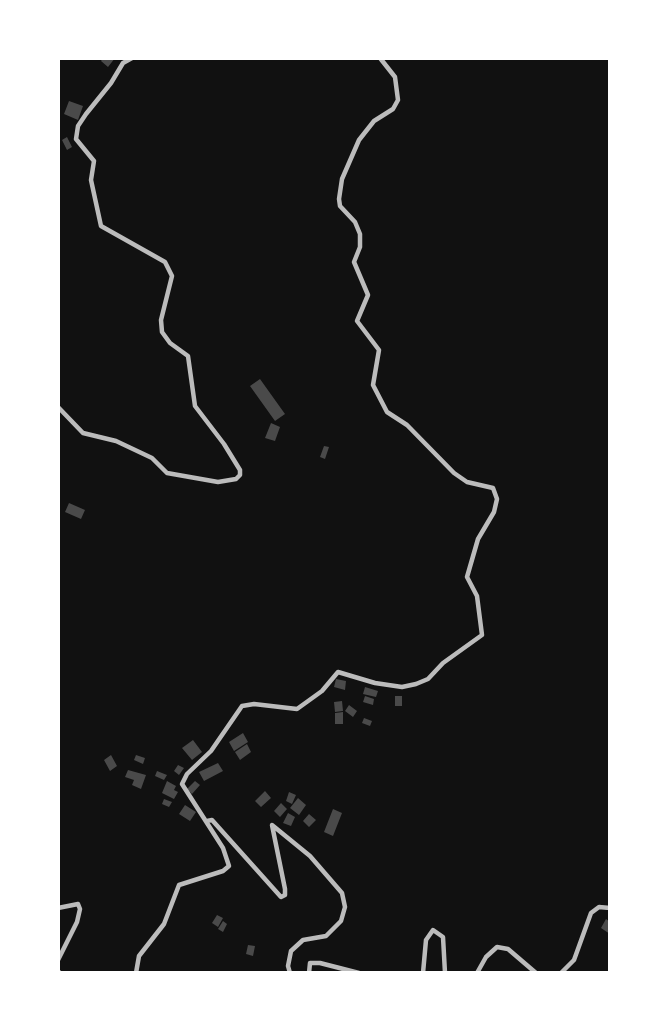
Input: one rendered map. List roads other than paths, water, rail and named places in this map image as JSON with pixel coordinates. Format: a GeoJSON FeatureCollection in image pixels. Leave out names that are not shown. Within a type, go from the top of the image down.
{"type":"FeatureCollection","features":[{"type":"Feature","properties":{"kind":"street"},"geometry":{"type":"LineString","coordinates":[[58,407],[83,433],[116,441],[152,458],[167,473],[218,482],[236,479],[240,475],[240,470],[224,443],[195,406],[188,356],[170,343],[162,332],[161,320],[172,276],[166,262],[101,226],[91,180],[94,161],[76,139],[78,126],[86,114],[123,63],[132,58]]}},
{"type":"Feature","properties":{"kind":"street"},"geometry":{"type":"LineString","coordinates":[[136,973],[139,956],[164,924],[179,885],[223,871],[229,866],[223,848],[207,821],[187,796],[182,784],[187,774],[211,751],[243,706],[254,704],[297,709],[322,691],[338,673],[402,687],[416,684],[428,679],[443,663],[482,635],[477,596],[467,577],[478,539],[494,512],[497,499],[492,488],[467,482],[454,473],[407,425],[387,412],[373,385],[379,350],[357,321],[368,295],[354,262],[360,247],[360,234],[355,222],[340,206],[339,199],[342,179],[359,140],[374,121],[393,109],[398,100],[395,77],[380,58]]}},
{"type":"Feature","properties":{"kind":"street"},"geometry":{"type":"LineString","coordinates":[[207,821],[212,820],[281,897],[285,889],[272,825],[310,856],[342,893],[345,907],[341,921],[326,936],[303,940],[291,951],[288,966],[290,973]]}},
{"type":"Feature","properties":{"kind":"street"},"geometry":{"type":"LineString","coordinates":[[58,908],[78,904],[80,909],[77,922],[58,960]]}},
{"type":"Feature","properties":{"kind":"street"},"geometry":{"type":"LineString","coordinates":[[561,973],[575,960],[591,913],[598,907],[610,908]]}},
{"type":"Feature","properties":{"kind":"street"},"geometry":{"type":"LineString","coordinates":[[422,973],[426,940],[433,930],[443,937],[445,973]]}},
{"type":"Feature","properties":{"kind":"street"},"geometry":{"type":"LineString","coordinates":[[477,973],[486,957],[497,947],[508,949],[536,973]]}},
{"type":"Feature","properties":{"kind":"street"},"geometry":{"type":"LineString","coordinates":[[309,973],[310,964],[320,963],[359,973]]}}]}
